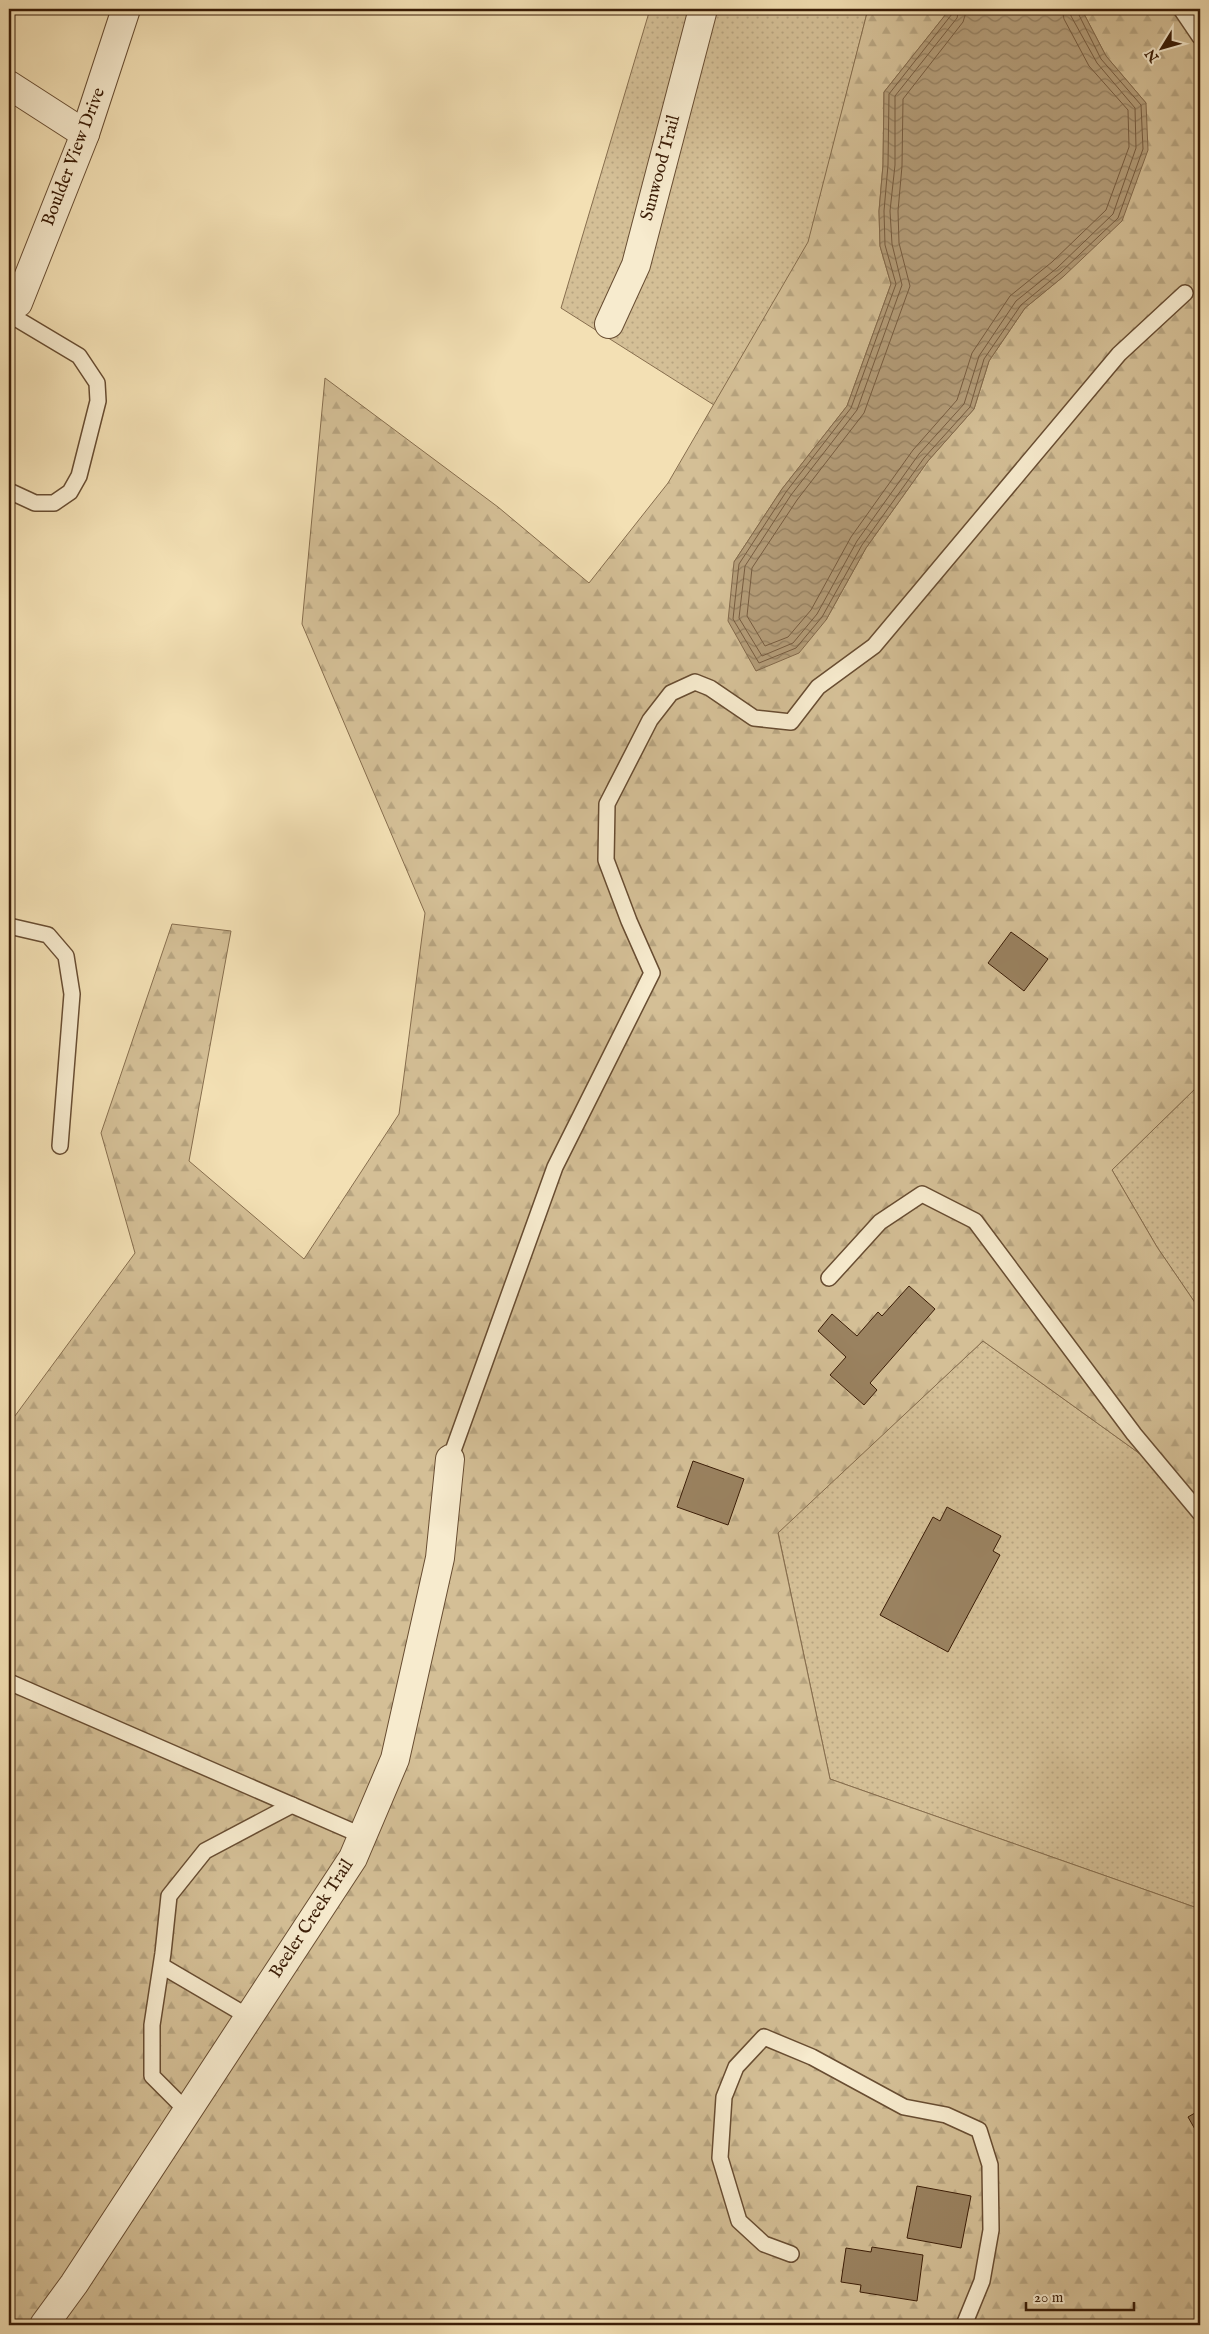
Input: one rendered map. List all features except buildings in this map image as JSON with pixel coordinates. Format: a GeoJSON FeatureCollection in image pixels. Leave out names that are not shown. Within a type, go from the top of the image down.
{"type":"FeatureCollection","features":[{"type":"Feature","properties":{"kind":"street","name":"Boulder View Drive"},"geometry":{"type":"LineString","coordinates":[[13,315],[85,134],[126,9]]}},
{"type":"Feature","properties":{"kind":"street","name":"Sunwood Trail"},"geometry":{"type":"LineString","coordinates":[[609,324],[636,265],[703,9]]}},
{"type":"Feature","properties":{"kind":"street"},"geometry":{"type":"LineString","coordinates":[[9,85],[85,134]]}},
{"type":"Feature","properties":{"kind":"street","name":"Beeler Creek Trail"},"geometry":{"type":"LineString","coordinates":[[44,2325],[74,2284],[353,1858],[395,1760],[440,1558],[450,1459]]}},
{"type":"Feature","properties":{"kind":"lane"},"geometry":{"type":"LineString","coordinates":[[1181,9],[1200,37]]}},
{"type":"Feature","properties":{"kind":"lane"},"geometry":{"type":"LineString","coordinates":[[450,1459],[555,1167],[652,973],[629,921],[606,860],[607,804],[650,720],[671,693],[695,682],[710,688],[754,718],[791,722],[818,687],[874,646],[1119,354],[1185,293]]}},
{"type":"Feature","properties":{"kind":"lane"},"geometry":{"type":"LineString","coordinates":[[9,491],[35,504],[54,503],[70,492],[79,476],[98,400],[97,383],[79,356],[13,315]]}},
{"type":"Feature","properties":{"kind":"lane"},"geometry":{"type":"LineString","coordinates":[[9,926],[48,935],[66,956],[72,994],[60,1146]]}},
{"type":"Feature","properties":{"kind":"lane"},"geometry":{"type":"LineString","coordinates":[[829,1278],[880,1222],[922,1194],[975,1221],[1134,1434],[1200,1514]]}},
{"type":"Feature","properties":{"kind":"lane"},"geometry":{"type":"LineString","coordinates":[[9,1682],[363,1836]]}},
{"type":"Feature","properties":{"kind":"lane"},"geometry":{"type":"LineString","coordinates":[[187,2111],[152,2076],[152,2025],[162,1966],[169,1896],[205,1851],[292,1805]]}},
{"type":"Feature","properties":{"kind":"lane"},"geometry":{"type":"LineString","coordinates":[[162,1966],[249,2017]]}},
{"type":"Feature","properties":{"kind":"lane"},"geometry":{"type":"LineString","coordinates":[[791,2254],[764,2244],[739,2221],[720,2158],[724,2097],[736,2067],[764,2038],[812,2056],[904,2107],[946,2115],[979,2130],[990,2166],[992,2230],[982,2281],[964,2325]]}},
{"type":"Feature","properties":{"kind":"green space"},"geometry":{"type":"Polygon","coordinates":[[[650,9],[868,9],[809,242],[714,405],[561,308],[650,9]]]}},
{"type":"Feature","properties":{"kind":"green space"},"geometry":{"type":"Polygon","coordinates":[[[868,9],[950,9],[884,92],[883,165],[879,211],[880,246],[891,284],[847,406],[782,489],[734,562],[826,620],[866,548],[928,461],[974,409],[989,361],[1025,308],[1064,276],[1146,103],[1106,56],[1083,12],[1078,9],[1200,9],[1200,1084],[1112,1170],[1157,1247],[1200,1310],[1200,1497],[983,1341],[778,1533],[830,1779],[1200,1909],[1200,2325],[9,2325],[9,1424],[135,1253],[101,1133],[172,924],[231,931],[189,1161],[304,1259],[399,1114],[425,913],[302,624],[325,378],[498,507],[589,583],[668,483],[808,242],[868,9]]]}},
{"type":"Feature","properties":{"kind":"green space"},"geometry":{"type":"Polygon","coordinates":[[[1200,1084],[1200,1310],[1157,1247],[1112,1170],[1200,1084]]]}},
{"type":"Feature","properties":{"kind":"green space"},"geometry":{"type":"Polygon","coordinates":[[[983,1341],[1200,1497],[1200,1909],[830,1779],[778,1532],[983,1341]]]}},
{"type":"Feature","properties":{"kind":"water"},"geometry":{"type":"Polygon","coordinates":[[[950,9],[1078,9],[1083,12],[1106,56],[1146,103],[1148,150],[1122,221],[1064,276],[1025,308],[989,361],[974,409],[928,461],[866,548],[826,620],[799,653],[756,671],[728,621],[734,562],[782,489],[847,406],[891,284],[880,246],[879,211],[883,165],[884,92],[950,9]]]}}]}
